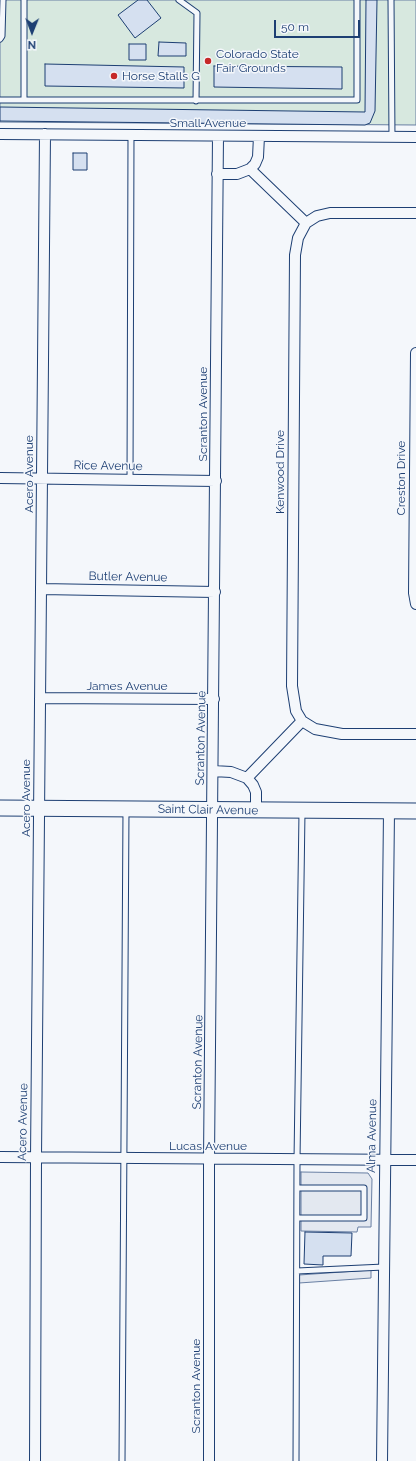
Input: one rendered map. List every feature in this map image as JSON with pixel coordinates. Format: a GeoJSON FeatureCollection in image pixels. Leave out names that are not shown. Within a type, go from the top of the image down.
{"type":"FeatureCollection","features":[{"type":"Feature","properties":{"kind":"street","name":"Small Avenue"},"geometry":{"type":"LineString","coordinates":[[0,134],[416,137]]}},
{"type":"Feature","properties":{"kind":"street","name":"Acero Avenue"},"geometry":{"type":"LineString","coordinates":[[35,1461],[36,1157],[45,134]]}},
{"type":"Feature","properties":{"kind":"street","name":"Scranton Avenue"},"geometry":{"type":"LineString","coordinates":[[209,1461],[209,1159],[214,810],[213,771],[218,136]]}},
{"type":"Feature","properties":{"kind":"street"},"geometry":{"type":"LineString","coordinates":[[218,174],[238,174],[250,169],[255,164],[258,157],[259,136]]}},
{"type":"Feature","properties":{"kind":"street"},"geometry":{"type":"LineString","coordinates":[[250,169],[306,223],[317,216],[330,213],[416,213]]}},
{"type":"Feature","properties":{"kind":"street","name":"Kenwood Drive"},"geometry":{"type":"LineString","coordinates":[[302,721],[296,711],[292,686],[295,255],[298,238],[306,223]]}},
{"type":"Feature","properties":{"kind":"street","name":"Creston Drive"},"geometry":{"type":"LineString","coordinates":[[416,352],[414,577],[416,604]]}},
{"type":"Feature","properties":{"kind":"street","name":"Rice Avenue"},"geometry":{"type":"LineString","coordinates":[[0,478],[216,481]]}},
{"type":"Feature","properties":{"kind":"street","name":"Butler Avenue"},"geometry":{"type":"LineString","coordinates":[[41,590],[215,592]]}},
{"type":"Feature","properties":{"kind":"street","name":"James Avenue"},"geometry":{"type":"LineString","coordinates":[[40,698],[214,699]]}},
{"type":"Feature","properties":{"kind":"street"},"geometry":{"type":"LineString","coordinates":[[247,778],[302,721],[315,728],[342,734],[416,734]]}},
{"type":"Feature","properties":{"kind":"street"},"geometry":{"type":"LineString","coordinates":[[213,771],[231,772],[247,778],[253,785],[256,792],[256,810]]}},
{"type":"Feature","properties":{"kind":"street","name":"Saint Clair Avenue"},"geometry":{"type":"LineString","coordinates":[[0,808],[416,811]]}},
{"type":"Feature","properties":{"kind":"street","name":"Alma Avenue"},"geometry":{"type":"LineString","coordinates":[[382,1461],[384,1160],[389,811]]}},
{"type":"Feature","properties":{"kind":"street","name":"Lucas Avenue"},"geometry":{"type":"LineString","coordinates":[[0,1157],[416,1160]]}},
{"type":"Feature","properties":{"kind":"lane"},"geometry":{"type":"LineString","coordinates":[[0,39],[2,36],[3,0]]}},
{"type":"Feature","properties":{"kind":"lane"},"geometry":{"type":"LineString","coordinates":[[24,0],[24,100]]}},
{"type":"Feature","properties":{"kind":"lane"},"geometry":{"type":"LineString","coordinates":[[179,0],[197,13],[196,101]]}},
{"type":"Feature","properties":{"kind":"lane"},"geometry":{"type":"LineString","coordinates":[[0,100],[357,100],[356,0]]}},
{"type":"Feature","properties":{"kind":"lane"},"geometry":{"type":"LineString","coordinates":[[391,0],[392,137]]}},
{"type":"Feature","properties":{"kind":"lane"},"geometry":{"type":"LineString","coordinates":[[130,480],[131,135]]}},
{"type":"Feature","properties":{"kind":"lane"},"geometry":{"type":"LineString","coordinates":[[122,1461],[126,809]]}},
{"type":"Feature","properties":{"kind":"lane"},"geometry":{"type":"LineString","coordinates":[[296,1461],[297,1160],[302,811]]}},
{"type":"Feature","properties":{"kind":"lane"},"geometry":{"type":"LineString","coordinates":[[297,1188],[364,1188],[364,1218],[297,1218]]}},
{"type":"Feature","properties":{"kind":"lane"},"geometry":{"type":"LineString","coordinates":[[297,1271],[384,1267]]}},
{"type":"Feature","properties":{"kind":"shaded area","name":"Colorado State Fair Grounds"},"geometry":{"type":"Polygon","coordinates":[[[0,0],[416,0],[416,125],[0,122],[0,0]]]}},
{"type":"Feature","properties":{"kind":"shaded area"},"geometry":{"type":"Polygon","coordinates":[[[301,1172],[368,1173],[372,1179],[371,1227],[358,1227],[357,1232],[301,1231],[301,1172]]]}},
{"type":"Feature","properties":{"kind":"shaded area"},"geometry":{"type":"Polygon","coordinates":[[[371,1270],[371,1278],[299,1283],[299,1275],[371,1270]]]}},
{"type":"Feature","properties":{"kind":"building"},"geometry":{"type":"Polygon","coordinates":[[[138,0],[147,0],[161,18],[135,38],[118,15],[138,0]]]}},
{"type":"Feature","properties":{"kind":"building"},"geometry":{"type":"Polygon","coordinates":[[[366,0],[377,0],[375,111],[370,123],[365,125],[0,121],[0,107],[365,112],[366,0]]]}},
{"type":"Feature","properties":{"kind":"building"},"geometry":{"type":"Polygon","coordinates":[[[159,42],[186,43],[186,56],[158,56],[159,42]]]}},
{"type":"Feature","properties":{"kind":"building"},"geometry":{"type":"Polygon","coordinates":[[[129,44],[146,44],[146,60],[129,60],[129,44]]]}},
{"type":"Feature","properties":{"kind":"building","name":"Horse Stalls G"},"geometry":{"type":"Polygon","coordinates":[[[45,64],[184,67],[184,88],[45,86],[45,64]]]}},
{"type":"Feature","properties":{"kind":"building"},"geometry":{"type":"Polygon","coordinates":[[[214,66],[342,67],[342,89],[214,87],[214,66]]]}},
{"type":"Feature","properties":{"kind":"building"},"geometry":{"type":"Polygon","coordinates":[[[73,153],[87,153],[87,170],[73,170],[73,153]]]}},
{"type":"Feature","properties":{"kind":"building"},"geometry":{"type":"Polygon","coordinates":[[[305,1232],[352,1233],[351,1256],[323,1256],[323,1265],[304,1264],[305,1232]]]}},
{"type":"Feature","properties":{"kind":"place","name":"Colorado State Fair Grounds"},"geometry":{"type":"Point","coordinates":[208,61]}},
{"type":"Feature","properties":{"kind":"place","name":"Horse Stalls G"},"geometry":{"type":"Point","coordinates":[114,76]}}]}
